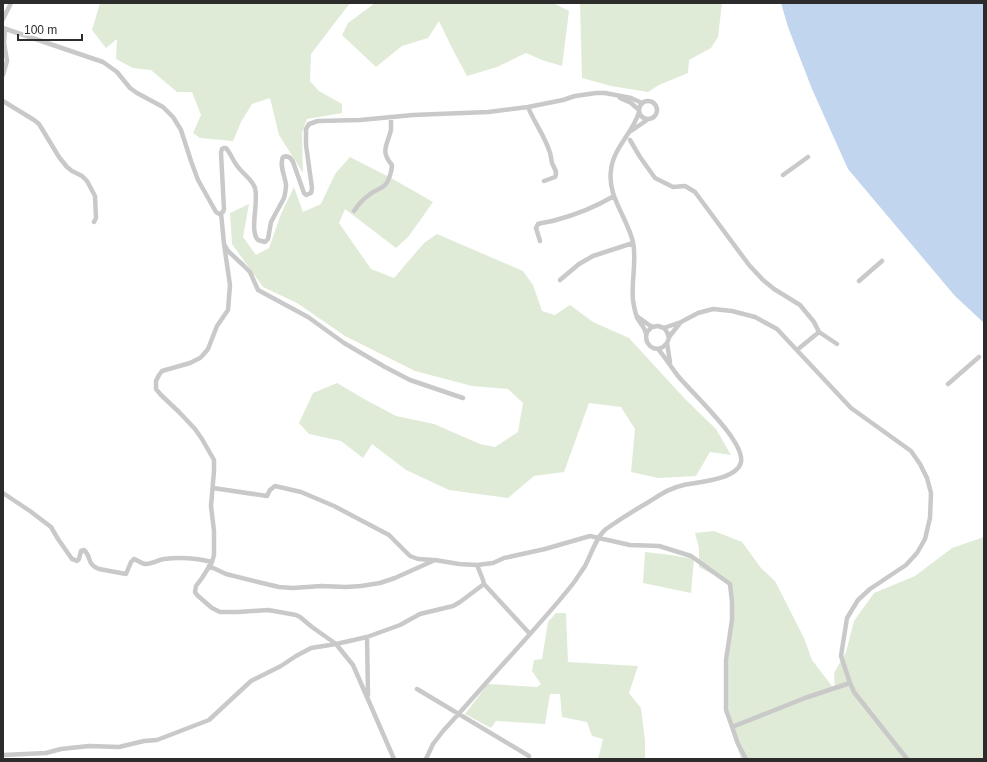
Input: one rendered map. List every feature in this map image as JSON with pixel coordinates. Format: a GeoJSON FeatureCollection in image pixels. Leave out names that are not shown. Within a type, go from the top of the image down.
{"type":"FeatureCollection","features":[{"type":"Feature","properties":{"kind":"street"},"geometry":{"type":"LineString","coordinates":[[3,19],[11,3]]}},
{"type":"Feature","properties":{"kind":"street"},"geometry":{"type":"LineString","coordinates":[[3,75],[7,62],[4,43],[4,28],[104,62],[117,72],[136,93],[158,103],[173,117],[181,130],[201,187],[216,212],[219,214],[221,213]]}},
{"type":"Feature","properties":{"kind":"street"},"geometry":{"type":"LineString","coordinates":[[394,759],[354,665],[336,644],[300,617],[268,610],[220,612],[212,608],[197,596],[195,590],[214,554],[214,531],[211,506],[214,460],[195,429],[161,396],[156,389],[156,382],[162,371],[190,363],[203,355],[208,349],[217,326],[228,310],[230,285],[221,213],[224,209],[222,150],[223,148],[228,149],[238,168],[246,175],[254,186],[256,198],[255,235],[258,240],[265,242],[268,239],[273,217],[284,198],[286,184],[282,162],[283,157],[288,156],[293,162],[304,193],[306,195],[311,193],[312,188],[306,144],[306,129],[310,124],[318,121],[360,120],[413,115],[488,112],[528,107],[587,93],[605,93],[631,98],[642,103]]}},
{"type":"Feature","properties":{"kind":"street"},"geometry":{"type":"LineString","coordinates":[[615,95],[631,103],[639,111],[641,117],[647,120]]}},
{"type":"Feature","properties":{"kind":"street"},"geometry":{"type":"LineString","coordinates":[[3,101],[39,124],[59,157],[67,167],[82,176],[87,181],[95,196],[96,218],[94,222]]}},
{"type":"Feature","properties":{"kind":"street"},"geometry":{"type":"LineString","coordinates":[[629,132],[647,120],[655,117],[657,112],[655,104],[647,101],[642,103],[639,107],[638,116],[613,159],[610,178],[611,188],[633,243],[635,254],[632,295],[638,319],[644,327],[646,340],[649,345],[653,348],[658,348],[663,347],[667,343]]}},
{"type":"Feature","properties":{"kind":"street"},"geometry":{"type":"LineString","coordinates":[[528,107],[532,118],[550,150],[556,172],[555,178],[544,181]]}},
{"type":"Feature","properties":{"kind":"street"},"geometry":{"type":"LineString","coordinates":[[354,211],[364,198],[375,190],[384,186],[392,169],[392,165],[386,156],[385,150],[391,129],[391,117]]}},
{"type":"Feature","properties":{"kind":"street"},"geometry":{"type":"LineString","coordinates":[[630,140],[655,178],[673,187],[685,186],[695,192],[749,265],[763,280],[774,289],[800,305],[814,322],[819,332],[837,344]]}},
{"type":"Feature","properties":{"kind":"street"},"geometry":{"type":"LineString","coordinates":[[783,175],[808,157]]}},
{"type":"Feature","properties":{"kind":"street"},"geometry":{"type":"LineString","coordinates":[[540,241],[536,228],[538,224],[555,221],[605,202],[614,196]]}},
{"type":"Feature","properties":{"kind":"street"},"geometry":{"type":"LineString","coordinates":[[560,280],[578,264],[593,256],[633,243]]}},
{"type":"Feature","properties":{"kind":"street"},"geometry":{"type":"LineString","coordinates":[[224,244],[228,251],[250,272],[258,290],[308,317],[344,342],[397,374],[463,398]]}},
{"type":"Feature","properties":{"kind":"street"},"geometry":{"type":"LineString","coordinates":[[859,281],[882,262]]}},
{"type":"Feature","properties":{"kind":"street"},"geometry":{"type":"LineString","coordinates":[[664,328],[681,322],[698,313],[713,309],[732,311],[756,317],[777,329],[851,408],[911,451],[920,464],[927,478],[931,493],[930,518],[925,539],[917,553],[906,565],[870,589],[858,600],[848,618],[841,656],[854,692],[907,759]]}},
{"type":"Feature","properties":{"kind":"street"},"geometry":{"type":"LineString","coordinates":[[637,316],[653,327]]}},
{"type":"Feature","properties":{"kind":"street"},"geometry":{"type":"LineString","coordinates":[[670,366],[667,343],[669,337],[681,322]]}},
{"type":"Feature","properties":{"kind":"street"},"geometry":{"type":"LineString","coordinates":[[646,335],[649,330],[658,326],[664,328],[669,337]]}},
{"type":"Feature","properties":{"kind":"street"},"geometry":{"type":"LineString","coordinates":[[798,350],[819,332]]}},
{"type":"Feature","properties":{"kind":"street"},"geometry":{"type":"LineString","coordinates":[[426,759],[433,744],[443,731],[530,634],[575,580],[585,566],[604,530],[669,489],[718,479],[735,471],[740,463],[740,454],[737,447],[721,423],[678,376],[658,348]]}},
{"type":"Feature","properties":{"kind":"street"},"geometry":{"type":"LineString","coordinates":[[948,384],[979,358]]}},
{"type":"Feature","properties":{"kind":"street"},"geometry":{"type":"LineString","coordinates":[[213,488],[267,496],[270,490],[275,486],[301,492],[334,506],[389,535],[410,556],[418,559],[459,564],[478,565],[493,563],[504,558],[545,549],[590,536],[630,545],[659,546],[691,556],[730,584],[732,620],[726,660],[726,710],[738,744],[746,759]]}},
{"type":"Feature","properties":{"kind":"street"},"geometry":{"type":"LineString","coordinates":[[3,493],[30,511],[51,528],[72,559],[79,559],[81,551],[84,550],[87,553],[92,566],[99,569],[126,574],[131,562],[134,559],[145,564],[171,559],[197,559],[210,564],[226,574],[279,587],[346,587],[380,583],[435,560]]}},
{"type":"Feature","properties":{"kind":"street"},"geometry":{"type":"LineString","coordinates":[[478,565],[484,584],[530,634]]}},
{"type":"Feature","properties":{"kind":"street"},"geometry":{"type":"LineString","coordinates":[[5,759],[3,755],[46,753],[62,749],[89,746],[119,747],[144,741],[157,740],[209,720],[251,681],[281,666],[311,648],[367,637],[400,625],[420,614],[453,606],[484,584]]}},
{"type":"Feature","properties":{"kind":"street"},"geometry":{"type":"LineString","coordinates":[[367,637],[368,699]]}},
{"type":"Feature","properties":{"kind":"street"},"geometry":{"type":"LineString","coordinates":[[732,727],[805,698],[850,683]]}},
{"type":"Feature","properties":{"kind":"street"},"geometry":{"type":"LineString","coordinates":[[417,689],[529,756]]}},
{"type":"Feature","properties":{"kind":"green space"},"geometry":{"type":"Polygon","coordinates":[[[100,3],[350,3],[311,54],[310,81],[319,91],[342,104],[342,113],[307,119],[302,133],[303,173],[279,135],[270,98],[252,104],[241,122],[233,141],[200,138],[193,133],[201,115],[192,92],[177,92],[151,70],[133,68],[116,59],[117,39],[106,48],[92,30],[100,3]]]}},
{"type":"Feature","properties":{"kind":"green space"},"geometry":{"type":"Polygon","coordinates":[[[375,3],[553,3],[569,11],[562,66],[526,53],[497,67],[467,76],[439,21],[428,38],[402,46],[376,67],[342,35],[348,23],[375,3]]]}},
{"type":"Feature","properties":{"kind":"green space"},"geometry":{"type":"Polygon","coordinates":[[[580,3],[722,3],[718,37],[711,48],[689,60],[688,73],[659,85],[648,92],[611,86],[582,78],[580,3]]]}},
{"type":"Feature","properties":{"kind":"green space"},"geometry":{"type":"Polygon","coordinates":[[[350,157],[433,202],[409,236],[396,248],[345,209],[339,223],[371,269],[394,278],[424,243],[437,234],[523,271],[533,285],[542,311],[555,315],[570,305],[593,322],[629,338],[685,399],[716,429],[731,455],[710,452],[696,476],[658,478],[631,472],[635,429],[621,407],[589,403],[564,472],[534,476],[508,498],[449,490],[406,470],[372,444],[363,458],[341,441],[309,434],[299,423],[313,393],[337,383],[396,416],[434,424],[480,444],[495,447],[518,432],[523,403],[508,389],[472,386],[415,371],[345,336],[297,303],[263,287],[232,244],[230,213],[249,204],[243,237],[256,255],[269,248],[281,214],[294,187],[303,212],[321,204],[335,174],[350,157]]]}},
{"type":"Feature","properties":{"kind":"green space"},"geometry":{"type":"Polygon","coordinates":[[[714,531],[742,542],[761,568],[775,581],[804,638],[812,660],[835,690],[834,673],[846,652],[854,621],[874,593],[915,576],[952,548],[984,537],[984,759],[741,759],[725,707],[731,615],[730,584],[699,567],[699,548],[695,533],[714,531]]]}},
{"type":"Feature","properties":{"kind":"green space"},"geometry":{"type":"Polygon","coordinates":[[[645,552],[694,559],[691,593],[643,583],[645,552]]]}},
{"type":"Feature","properties":{"kind":"green space"},"geometry":{"type":"Polygon","coordinates":[[[556,613],[566,613],[568,662],[638,666],[629,693],[641,708],[645,741],[645,759],[598,759],[603,739],[592,736],[587,722],[562,717],[560,694],[550,694],[545,724],[496,721],[491,728],[465,714],[488,684],[537,687],[541,684],[532,671],[534,660],[542,659],[548,622],[556,613]]]}},
{"type":"Feature","properties":{"kind":"water"},"geometry":{"type":"Polygon","coordinates":[[[781,3],[984,3],[984,323],[955,296],[848,169],[812,89],[788,27],[781,3]]]}}]}
